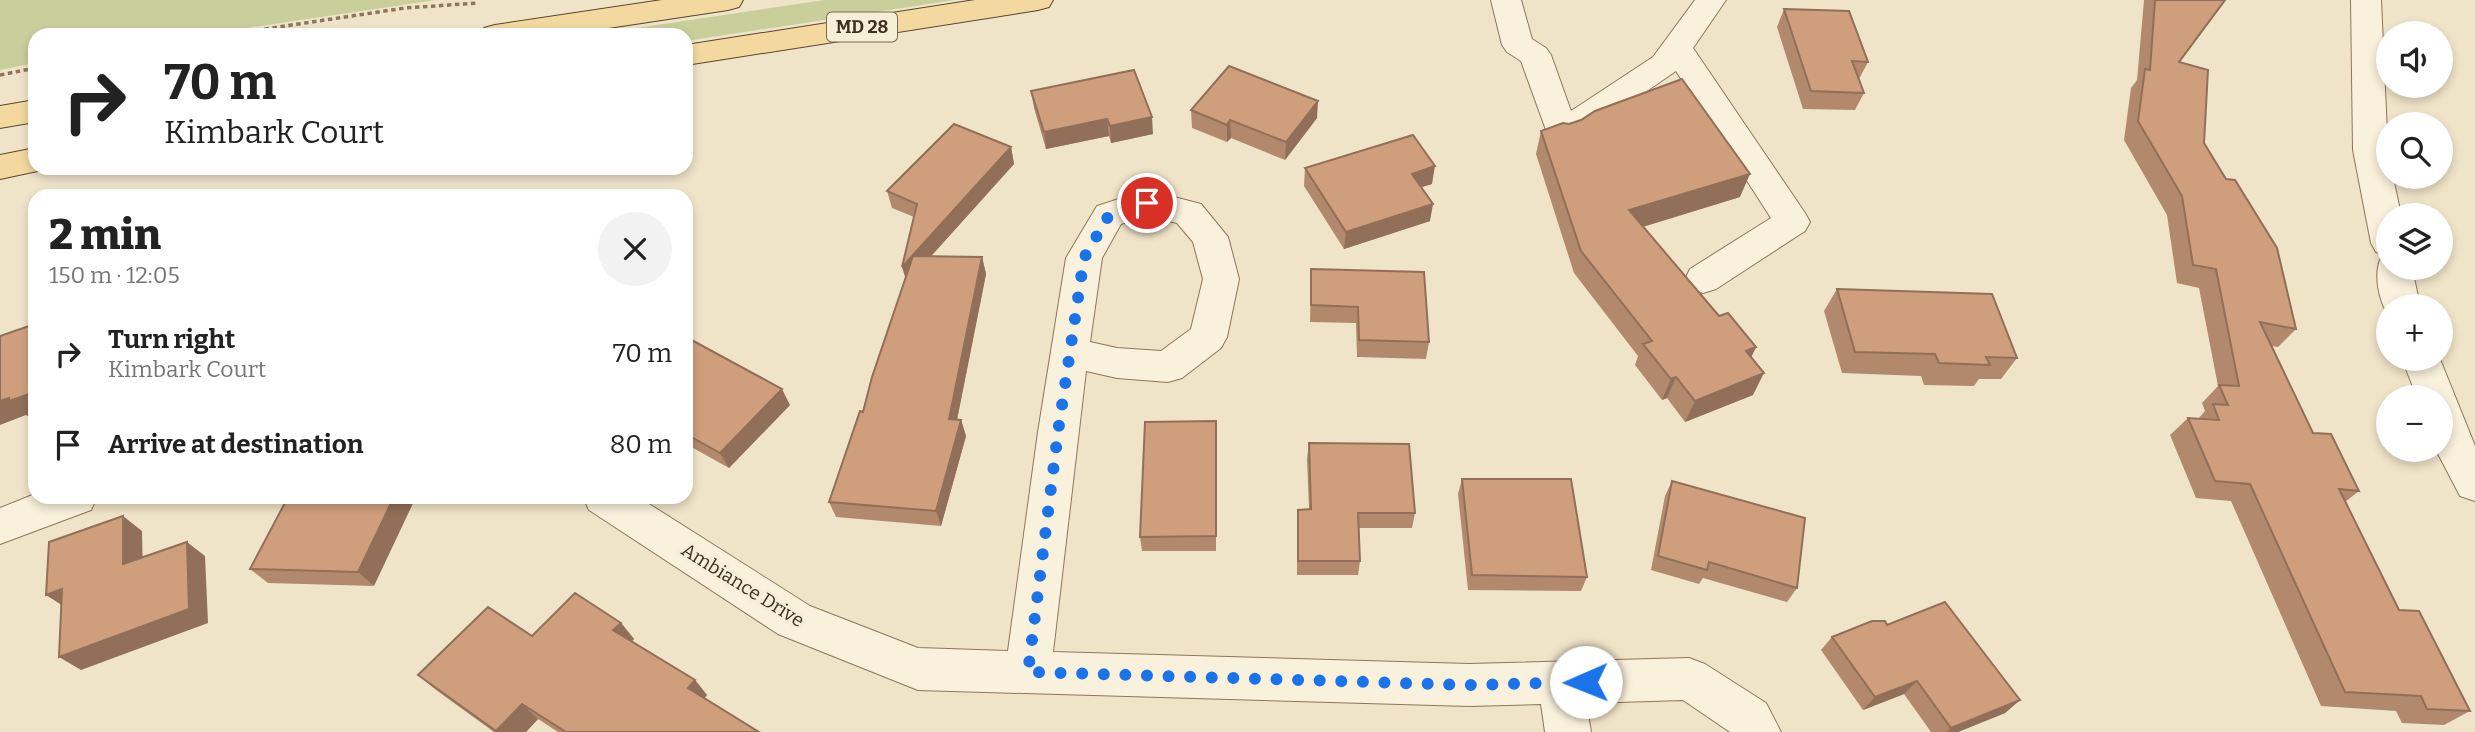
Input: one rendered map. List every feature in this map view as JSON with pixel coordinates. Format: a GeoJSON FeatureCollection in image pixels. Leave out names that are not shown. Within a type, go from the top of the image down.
{"type":"FeatureCollection","features":[{"type":"Feature","properties":{"kind":"main road"},"geometry":{"type":"LineString","coordinates":[[542,28],[728,0]]}},
{"type":"Feature","properties":{"kind":"main road","name":"MD 28"},"geometry":{"type":"LineString","coordinates":[[693,54],[1038,0]]}},
{"type":"Feature","properties":{"kind":"main road"},"geometry":{"type":"LineString","coordinates":[[0,117],[28,112]]}},
{"type":"Feature","properties":{"kind":"main road"},"geometry":{"type":"LineString","coordinates":[[0,167],[28,161]]}},
{"type":"Feature","properties":{"kind":"street"},"geometry":{"type":"LineString","coordinates":[[1506,0],[1518,44],[1535,55],[1562,133],[1664,64],[1711,0]]}},
{"type":"Feature","properties":{"kind":"street"},"geometry":{"type":"LineString","coordinates":[[2366,0],[2370,149],[2381,203]]}},
{"type":"Feature","properties":{"kind":"street"},"geometry":{"type":"LineString","coordinates":[[1676,47],[1792,222],[1703,279]]}},
{"type":"Feature","properties":{"kind":"street"},"geometry":{"type":"LineString","coordinates":[[1028,672],[1070,352],[1084,258],[1109,215],[1147,203],[1189,213],[1210,237],[1221,279],[1208,337],[1168,367],[1117,363],[1070,352]]}},
{"type":"Feature","properties":{"kind":"street"},"geometry":{"type":"LineString","coordinates":[[2453,442],[2475,484]]}},
{"type":"Feature","properties":{"kind":"street"},"geometry":{"type":"LineString","coordinates":[[0,526],[58,504]]}},
{"type":"Feature","properties":{"kind":"street","name":"Ambiance Drive"},"geometry":{"type":"LineString","coordinates":[[615,504],[794,620],[918,669],[1469,685],[1689,679],[1750,719],[1758,732]]}},
{"type":"Feature","properties":{"kind":"street"},"geometry":{"type":"LineString","coordinates":[[1560,683],[1568,732]]}},
{"type":"Feature","properties":{"kind":"path"},"geometry":{"type":"LineString","coordinates":[[272,28],[405,8],[481,2]]}},
{"type":"Feature","properties":{"kind":"path"},"geometry":{"type":"LineString","coordinates":[[0,75],[28,69]]}},
{"type":"Feature","properties":{"kind":"green space"},"geometry":{"type":"Polygon","coordinates":[[[0,0],[436,0],[246,28],[28,28],[28,64],[0,70],[0,0]]]}},
{"type":"Feature","properties":{"kind":"green space"},"geometry":{"type":"Polygon","coordinates":[[[824,0],[955,0],[693,40],[693,28],[637,28],[824,0]]]}},
{"type":"Feature","properties":{"kind":"building"},"geometry":{"type":"Polygon","coordinates":[[[2155,0],[2225,0],[2179,62],[2208,70],[2204,143],[2226,179],[2235,180],[2277,248],[2296,329],[2260,322],[2313,433],[2331,434],[2359,491],[2339,489],[2399,610],[2419,611],[2470,711],[2427,709],[2421,696],[2345,692],[2250,484],[2215,481],[2188,418],[2219,420],[2213,404],[2228,405],[2219,385],[2239,386],[2216,269],[2193,265],[2182,196],[2138,121],[2145,69],[2150,70],[2155,0]]]}},
{"type":"Feature","properties":{"kind":"building"},"geometry":{"type":"Polygon","coordinates":[[[1784,9],[1849,11],[1868,62],[1852,61],[1864,93],[1811,91],[1784,9]]]}},
{"type":"Feature","properties":{"kind":"building"},"geometry":{"type":"Polygon","coordinates":[[[1229,66],[1318,101],[1286,142],[1230,120],[1227,125],[1191,110],[1229,66]]]}},
{"type":"Feature","properties":{"kind":"building"},"geometry":{"type":"Polygon","coordinates":[[[1134,70],[1152,117],[1110,126],[1107,119],[1044,132],[1031,91],[1134,70]]]}},
{"type":"Feature","properties":{"kind":"building"},"geometry":{"type":"Polygon","coordinates":[[[1682,79],[1750,174],[1629,210],[1719,316],[1728,313],[1756,347],[1746,351],[1764,373],[1695,401],[1676,377],[1671,379],[1643,344],[1652,341],[1581,251],[1541,131],[1581,120],[1595,111],[1682,79]]]}},
{"type":"Feature","properties":{"kind":"building"},"geometry":{"type":"Polygon","coordinates":[[[954,124],[1011,147],[902,267],[917,204],[887,191],[954,124]]]}},
{"type":"Feature","properties":{"kind":"building"},"geometry":{"type":"Polygon","coordinates":[[[1413,135],[1435,166],[1412,174],[1433,204],[1346,232],[1305,168],[1413,135]]]}},
{"type":"Feature","properties":{"kind":"building"},"geometry":{"type":"Polygon","coordinates":[[[913,256],[982,257],[949,419],[961,420],[936,511],[829,502],[860,411],[863,412],[872,377],[913,256]]]}},
{"type":"Feature","properties":{"kind":"building"},"geometry":{"type":"Polygon","coordinates":[[[1311,269],[1424,272],[1429,342],[1359,340],[1358,307],[1311,305],[1311,269]]]}},
{"type":"Feature","properties":{"kind":"building"},"geometry":{"type":"Polygon","coordinates":[[[1837,289],[1992,294],[2017,358],[1986,357],[1990,365],[1939,363],[1935,354],[1855,352],[1837,289]]]}},
{"type":"Feature","properties":{"kind":"building"},"geometry":{"type":"Polygon","coordinates":[[[28,326],[28,394],[9,401],[9,398],[0,401],[0,336],[28,326]]]}},
{"type":"Feature","properties":{"kind":"building"},"geometry":{"type":"Polygon","coordinates":[[[693,341],[782,389],[720,453],[693,438],[693,341]]]}},
{"type":"Feature","properties":{"kind":"building"},"geometry":{"type":"Polygon","coordinates":[[[1216,421],[1216,536],[1140,537],[1145,422],[1216,421]]]}},
{"type":"Feature","properties":{"kind":"building"},"geometry":{"type":"Polygon","coordinates":[[[1309,443],[1409,444],[1415,513],[1358,513],[1360,561],[1298,561],[1298,510],[1311,509],[1309,443]]]}},
{"type":"Feature","properties":{"kind":"building"},"geometry":{"type":"Polygon","coordinates":[[[1462,479],[1571,479],[1587,577],[1472,575],[1462,479]]]}},
{"type":"Feature","properties":{"kind":"building"},"geometry":{"type":"Polygon","coordinates":[[[1672,481],[1805,518],[1797,588],[1709,562],[1707,570],[1658,556],[1672,481]]]}},
{"type":"Feature","properties":{"kind":"building"},"geometry":{"type":"Polygon","coordinates":[[[284,504],[391,504],[358,572],[250,569],[284,504]]]}},
{"type":"Feature","properties":{"kind":"building"},"geometry":{"type":"Polygon","coordinates":[[[123,516],[123,564],[187,542],[189,609],[59,657],[62,589],[46,595],[49,542],[123,516]]]}},
{"type":"Feature","properties":{"kind":"building"},"geometry":{"type":"Polygon","coordinates":[[[575,593],[621,623],[613,630],[695,680],[688,688],[759,732],[566,732],[522,704],[496,731],[418,675],[488,607],[532,636],[575,593]]]}},
{"type":"Feature","properties":{"kind":"building"},"geometry":{"type":"Polygon","coordinates":[[[1945,602],[2020,700],[1951,728],[1917,681],[1875,697],[1832,637],[1872,621],[1885,621],[1887,625],[1945,602]]]}},
{"type":"Feature","properties":{"kind":"route"},"geometry":{"type":"LineString","coordinates":[[1147,203],[1109,215],[1084,258],[1058,432],[1028,672],[1469,685],[1586,682]]}}]}
